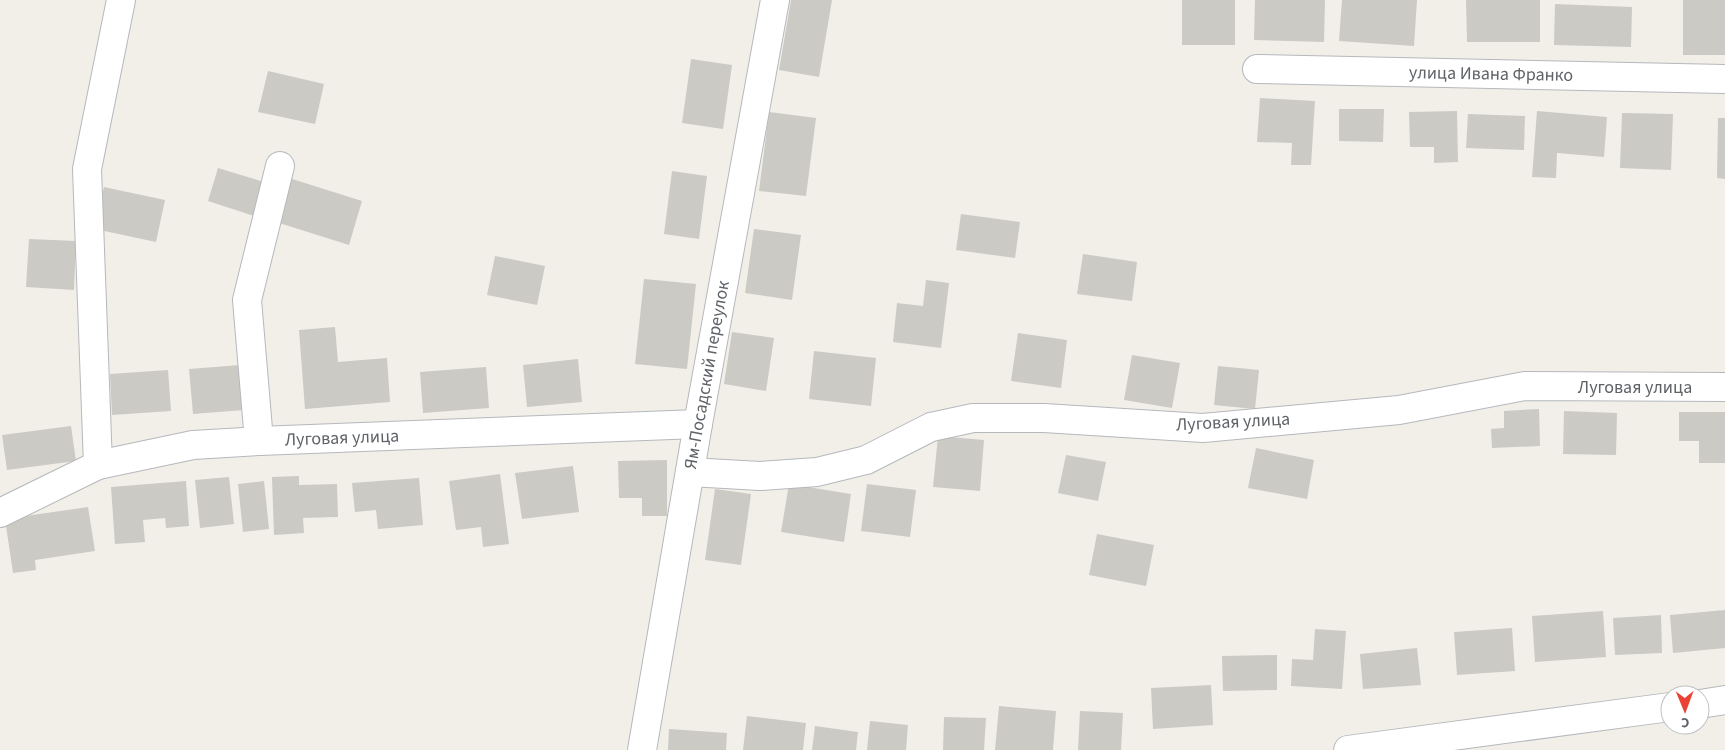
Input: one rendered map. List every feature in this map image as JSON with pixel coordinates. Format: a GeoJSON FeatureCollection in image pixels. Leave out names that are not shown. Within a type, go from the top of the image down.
{"type":"FeatureCollection","features":[{"type":"Feature","properties":{"kind":"street"},"geometry":{"type":"LineString","coordinates":[[98,465],[87,169],[121,0]]}},
{"type":"Feature","properties":{"kind":"street","name":"Ям-Посадский переулок"},"geometry":{"type":"LineString","coordinates":[[642,750],[698,424],[775,0]]}},
{"type":"Feature","properties":{"kind":"street","name":"улица Ивана Франко"},"geometry":{"type":"LineString","coordinates":[[1257,69],[1725,79]]}},
{"type":"Feature","properties":{"kind":"street"},"geometry":{"type":"LineString","coordinates":[[259,441],[247,300],[280,166]]}},
{"type":"Feature","properties":{"kind":"street","name":"Луговая улица"},"geometry":{"type":"LineString","coordinates":[[690,472],[760,476],[817,472],[866,460],[931,427],[973,418],[1044,418],[1203,428],[1399,410],[1525,386],[1725,388]]}},
{"type":"Feature","properties":{"kind":"street","name":"Луговая улица"},"geometry":{"type":"LineString","coordinates":[[0,512],[98,465],[193,445],[698,424]]}},
{"type":"Feature","properties":{"kind":"street"},"geometry":{"type":"LineString","coordinates":[[1710,702],[1725,700]]}},
{"type":"Feature","properties":{"kind":"street"},"geometry":{"type":"LineString","coordinates":[[1348,750],[1660,709]]}},
{"type":"Feature","properties":{"kind":"building"},"geometry":{"type":"Polygon","coordinates":[[[791,0],[832,0],[819,77],[779,70],[791,0]]]}},
{"type":"Feature","properties":{"kind":"building"},"geometry":{"type":"Polygon","coordinates":[[[1182,0],[1235,0],[1235,45],[1182,45],[1182,0]]]}},
{"type":"Feature","properties":{"kind":"building"},"geometry":{"type":"Polygon","coordinates":[[[1255,0],[1325,0],[1324,42],[1254,40],[1255,0]]]}},
{"type":"Feature","properties":{"kind":"building"},"geometry":{"type":"Polygon","coordinates":[[[1342,0],[1417,0],[1414,46],[1339,41],[1342,0]]]}},
{"type":"Feature","properties":{"kind":"building"},"geometry":{"type":"Polygon","coordinates":[[[1466,0],[1540,0],[1540,42],[1467,42],[1466,0]]]}},
{"type":"Feature","properties":{"kind":"building"},"geometry":{"type":"Polygon","coordinates":[[[1683,0],[1725,0],[1725,55],[1683,55],[1683,0]]]}},
{"type":"Feature","properties":{"kind":"building"},"geometry":{"type":"Polygon","coordinates":[[[1555,4],[1632,7],[1631,47],[1554,45],[1555,4]]]}},
{"type":"Feature","properties":{"kind":"building"},"geometry":{"type":"Polygon","coordinates":[[[691,59],[732,65],[723,129],[682,123],[691,59]]]}},
{"type":"Feature","properties":{"kind":"building"},"geometry":{"type":"Polygon","coordinates":[[[268,71],[324,84],[315,124],[258,112],[268,71]]]}},
{"type":"Feature","properties":{"kind":"building"},"geometry":{"type":"Polygon","coordinates":[[[1260,98],[1315,101],[1311,165],[1291,165],[1292,143],[1257,142],[1260,98]]]}},
{"type":"Feature","properties":{"kind":"building"},"geometry":{"type":"Polygon","coordinates":[[[1339,109],[1384,109],[1383,142],[1339,141],[1339,109]]]}},
{"type":"Feature","properties":{"kind":"building"},"geometry":{"type":"Polygon","coordinates":[[[1457,111],[1458,162],[1434,163],[1434,147],[1410,147],[1409,112],[1457,111]]]}},
{"type":"Feature","properties":{"kind":"building"},"geometry":{"type":"Polygon","coordinates":[[[1537,111],[1607,117],[1604,157],[1557,153],[1556,178],[1532,177],[1537,111]]]}},
{"type":"Feature","properties":{"kind":"building"},"geometry":{"type":"Polygon","coordinates":[[[769,112],[816,118],[806,196],[759,191],[769,112]]]}},
{"type":"Feature","properties":{"kind":"building"},"geometry":{"type":"Polygon","coordinates":[[[1622,113],[1673,114],[1671,170],[1620,168],[1622,113]]]}},
{"type":"Feature","properties":{"kind":"building"},"geometry":{"type":"Polygon","coordinates":[[[1468,114],[1525,116],[1524,150],[1466,148],[1468,114]]]}},
{"type":"Feature","properties":{"kind":"building"},"geometry":{"type":"Polygon","coordinates":[[[1718,118],[1725,118],[1725,179],[1717,178],[1718,118]]]}},
{"type":"Feature","properties":{"kind":"building"},"geometry":{"type":"Polygon","coordinates":[[[218,168],[264,182],[254,216],[208,201],[218,168]]]}},
{"type":"Feature","properties":{"kind":"building"},"geometry":{"type":"Polygon","coordinates":[[[672,171],[707,176],[699,239],[664,234],[672,171]]]}},
{"type":"Feature","properties":{"kind":"building"},"geometry":{"type":"Polygon","coordinates":[[[289,178],[362,201],[349,245],[276,222],[289,178]]]}},
{"type":"Feature","properties":{"kind":"building"},"geometry":{"type":"Polygon","coordinates":[[[104,187],[165,200],[156,242],[95,229],[104,187]]]}},
{"type":"Feature","properties":{"kind":"building"},"geometry":{"type":"Polygon","coordinates":[[[961,214],[1020,222],[1015,258],[956,250],[961,214]]]}},
{"type":"Feature","properties":{"kind":"building"},"geometry":{"type":"Polygon","coordinates":[[[754,229],[801,235],[792,300],[745,293],[754,229]]]}},
{"type":"Feature","properties":{"kind":"building"},"geometry":{"type":"Polygon","coordinates":[[[29,239],[76,241],[74,290],[26,287],[29,239]]]}},
{"type":"Feature","properties":{"kind":"building"},"geometry":{"type":"Polygon","coordinates":[[[1083,254],[1137,262],[1132,301],[1077,294],[1083,254]]]}},
{"type":"Feature","properties":{"kind":"building"},"geometry":{"type":"Polygon","coordinates":[[[495,256],[545,266],[537,305],[487,295],[495,256]]]}},
{"type":"Feature","properties":{"kind":"building"},"geometry":{"type":"Polygon","coordinates":[[[644,279],[696,284],[687,369],[635,364],[644,279]]]}},
{"type":"Feature","properties":{"kind":"building"},"geometry":{"type":"Polygon","coordinates":[[[926,280],[949,283],[941,348],[893,342],[897,303],[923,306],[926,280]]]}},
{"type":"Feature","properties":{"kind":"building"},"geometry":{"type":"Polygon","coordinates":[[[335,327],[338,362],[387,358],[390,402],[305,409],[299,330],[335,327]]]}},
{"type":"Feature","properties":{"kind":"building"},"geometry":{"type":"Polygon","coordinates":[[[732,332],[774,338],[766,391],[724,384],[732,332]]]}},
{"type":"Feature","properties":{"kind":"building"},"geometry":{"type":"Polygon","coordinates":[[[1018,333],[1067,340],[1061,388],[1011,381],[1018,333]]]}},
{"type":"Feature","properties":{"kind":"building"},"geometry":{"type":"Polygon","coordinates":[[[814,351],[876,358],[871,406],[809,399],[814,351]]]}},
{"type":"Feature","properties":{"kind":"building"},"geometry":{"type":"Polygon","coordinates":[[[1132,355],[1180,363],[1172,408],[1124,400],[1132,355]]]}},
{"type":"Feature","properties":{"kind":"building"},"geometry":{"type":"Polygon","coordinates":[[[578,359],[582,402],[527,407],[523,365],[578,359]]]}},
{"type":"Feature","properties":{"kind":"building"},"geometry":{"type":"Polygon","coordinates":[[[240,365],[244,410],[193,414],[189,369],[240,365]]]}},
{"type":"Feature","properties":{"kind":"building"},"geometry":{"type":"Polygon","coordinates":[[[1218,366],[1259,370],[1255,409],[1214,405],[1218,366]]]}},
{"type":"Feature","properties":{"kind":"building"},"geometry":{"type":"Polygon","coordinates":[[[486,367],[489,408],[423,413],[420,372],[486,367]]]}},
{"type":"Feature","properties":{"kind":"building"},"geometry":{"type":"Polygon","coordinates":[[[168,370],[171,411],[112,415],[110,374],[168,370]]]}},
{"type":"Feature","properties":{"kind":"building"},"geometry":{"type":"Polygon","coordinates":[[[1539,409],[1540,446],[1492,448],[1491,429],[1504,428],[1504,411],[1539,409]]]}},
{"type":"Feature","properties":{"kind":"building"},"geometry":{"type":"Polygon","coordinates":[[[1564,411],[1617,413],[1616,455],[1563,454],[1564,411]]]}},
{"type":"Feature","properties":{"kind":"building"},"geometry":{"type":"Polygon","coordinates":[[[1679,412],[1725,412],[1725,463],[1699,463],[1699,441],[1679,441],[1679,412]]]}},
{"type":"Feature","properties":{"kind":"building"},"geometry":{"type":"Polygon","coordinates":[[[71,426],[76,461],[7,470],[2,435],[71,426]]]}},
{"type":"Feature","properties":{"kind":"building"},"geometry":{"type":"Polygon","coordinates":[[[938,436],[984,440],[980,491],[933,487],[938,436]]]}},
{"type":"Feature","properties":{"kind":"building"},"geometry":{"type":"Polygon","coordinates":[[[1256,448],[1314,460],[1307,499],[1248,488],[1256,448]]]}},
{"type":"Feature","properties":{"kind":"building"},"geometry":{"type":"Polygon","coordinates":[[[1066,455],[1106,462],[1098,501],[1058,493],[1066,455]]]}},
{"type":"Feature","properties":{"kind":"building"},"geometry":{"type":"Polygon","coordinates":[[[667,460],[667,516],[642,516],[642,498],[619,498],[618,461],[667,460]]]}},
{"type":"Feature","properties":{"kind":"building"},"geometry":{"type":"Polygon","coordinates":[[[573,466],[579,512],[522,519],[515,473],[573,466]]]}},
{"type":"Feature","properties":{"kind":"building"},"geometry":{"type":"Polygon","coordinates":[[[500,474],[509,544],[483,547],[481,527],[456,530],[449,481],[500,474]]]}},
{"type":"Feature","properties":{"kind":"building"},"geometry":{"type":"Polygon","coordinates":[[[299,476],[299,485],[337,484],[338,517],[303,518],[304,533],[274,535],[272,477],[299,476]]]}},
{"type":"Feature","properties":{"kind":"building"},"geometry":{"type":"Polygon","coordinates":[[[229,477],[234,524],[200,528],[195,480],[229,477]]]}},
{"type":"Feature","properties":{"kind":"building"},"geometry":{"type":"Polygon","coordinates":[[[419,478],[423,525],[378,529],[376,510],[355,512],[352,483],[419,478]]]}},
{"type":"Feature","properties":{"kind":"building"},"geometry":{"type":"Polygon","coordinates":[[[186,481],[189,526],[166,528],[165,518],[143,520],[145,542],[115,544],[111,487],[186,481]]]}},
{"type":"Feature","properties":{"kind":"building"},"geometry":{"type":"Polygon","coordinates":[[[264,481],[269,529],[243,532],[238,484],[264,481]]]}},
{"type":"Feature","properties":{"kind":"building"},"geometry":{"type":"Polygon","coordinates":[[[789,484],[851,494],[844,542],[781,532],[789,484]]]}},
{"type":"Feature","properties":{"kind":"building"},"geometry":{"type":"Polygon","coordinates":[[[867,484],[916,490],[910,537],[861,531],[867,484]]]}},
{"type":"Feature","properties":{"kind":"building"},"geometry":{"type":"Polygon","coordinates":[[[715,489],[751,494],[741,565],[705,560],[715,489]]]}},
{"type":"Feature","properties":{"kind":"building"},"geometry":{"type":"Polygon","coordinates":[[[88,507],[95,551],[35,560],[36,570],[13,573],[5,519],[88,507]]]}},
{"type":"Feature","properties":{"kind":"building"},"geometry":{"type":"Polygon","coordinates":[[[1097,534],[1154,545],[1146,586],[1089,575],[1097,534]]]}},
{"type":"Feature","properties":{"kind":"building"},"geometry":{"type":"Polygon","coordinates":[[[1725,610],[1725,648],[1673,653],[1670,615],[1725,610]]]}},
{"type":"Feature","properties":{"kind":"building"},"geometry":{"type":"Polygon","coordinates":[[[1603,611],[1606,657],[1535,662],[1532,616],[1603,611]]]}},
{"type":"Feature","properties":{"kind":"building"},"geometry":{"type":"Polygon","coordinates":[[[1661,615],[1662,653],[1615,655],[1613,618],[1661,615]]]}},
{"type":"Feature","properties":{"kind":"building"},"geometry":{"type":"Polygon","coordinates":[[[1512,628],[1515,671],[1457,675],[1454,632],[1512,628]]]}},
{"type":"Feature","properties":{"kind":"building"},"geometry":{"type":"Polygon","coordinates":[[[1315,629],[1346,631],[1342,689],[1291,686],[1292,659],[1313,660],[1315,629]]]}},
{"type":"Feature","properties":{"kind":"building"},"geometry":{"type":"Polygon","coordinates":[[[1417,648],[1421,685],[1363,689],[1360,654],[1417,648]]]}},
{"type":"Feature","properties":{"kind":"building"},"geometry":{"type":"Polygon","coordinates":[[[1277,655],[1277,690],[1223,691],[1222,656],[1277,655]]]}},
{"type":"Feature","properties":{"kind":"building"},"geometry":{"type":"Polygon","coordinates":[[[1211,685],[1213,725],[1153,729],[1151,688],[1211,685]]]}},
{"type":"Feature","properties":{"kind":"building"},"geometry":{"type":"Polygon","coordinates":[[[999,706],[1056,711],[1053,750],[995,750],[999,706]]]}},
{"type":"Feature","properties":{"kind":"building"},"geometry":{"type":"Polygon","coordinates":[[[1080,711],[1123,713],[1121,750],[1078,750],[1080,711]]]}},
{"type":"Feature","properties":{"kind":"building"},"geometry":{"type":"Polygon","coordinates":[[[747,716],[806,723],[803,750],[743,750],[747,716]]]}},
{"type":"Feature","properties":{"kind":"building"},"geometry":{"type":"Polygon","coordinates":[[[944,717],[986,718],[984,750],[943,750],[944,717]]]}},
{"type":"Feature","properties":{"kind":"building"},"geometry":{"type":"Polygon","coordinates":[[[870,721],[908,725],[906,750],[867,750],[870,721]]]}},
{"type":"Feature","properties":{"kind":"building"},"geometry":{"type":"Polygon","coordinates":[[[815,726],[858,732],[856,750],[812,750],[815,726]]]}},
{"type":"Feature","properties":{"kind":"building"},"geometry":{"type":"Polygon","coordinates":[[[669,729],[727,733],[726,750],[668,750],[669,729]]]}}]}
